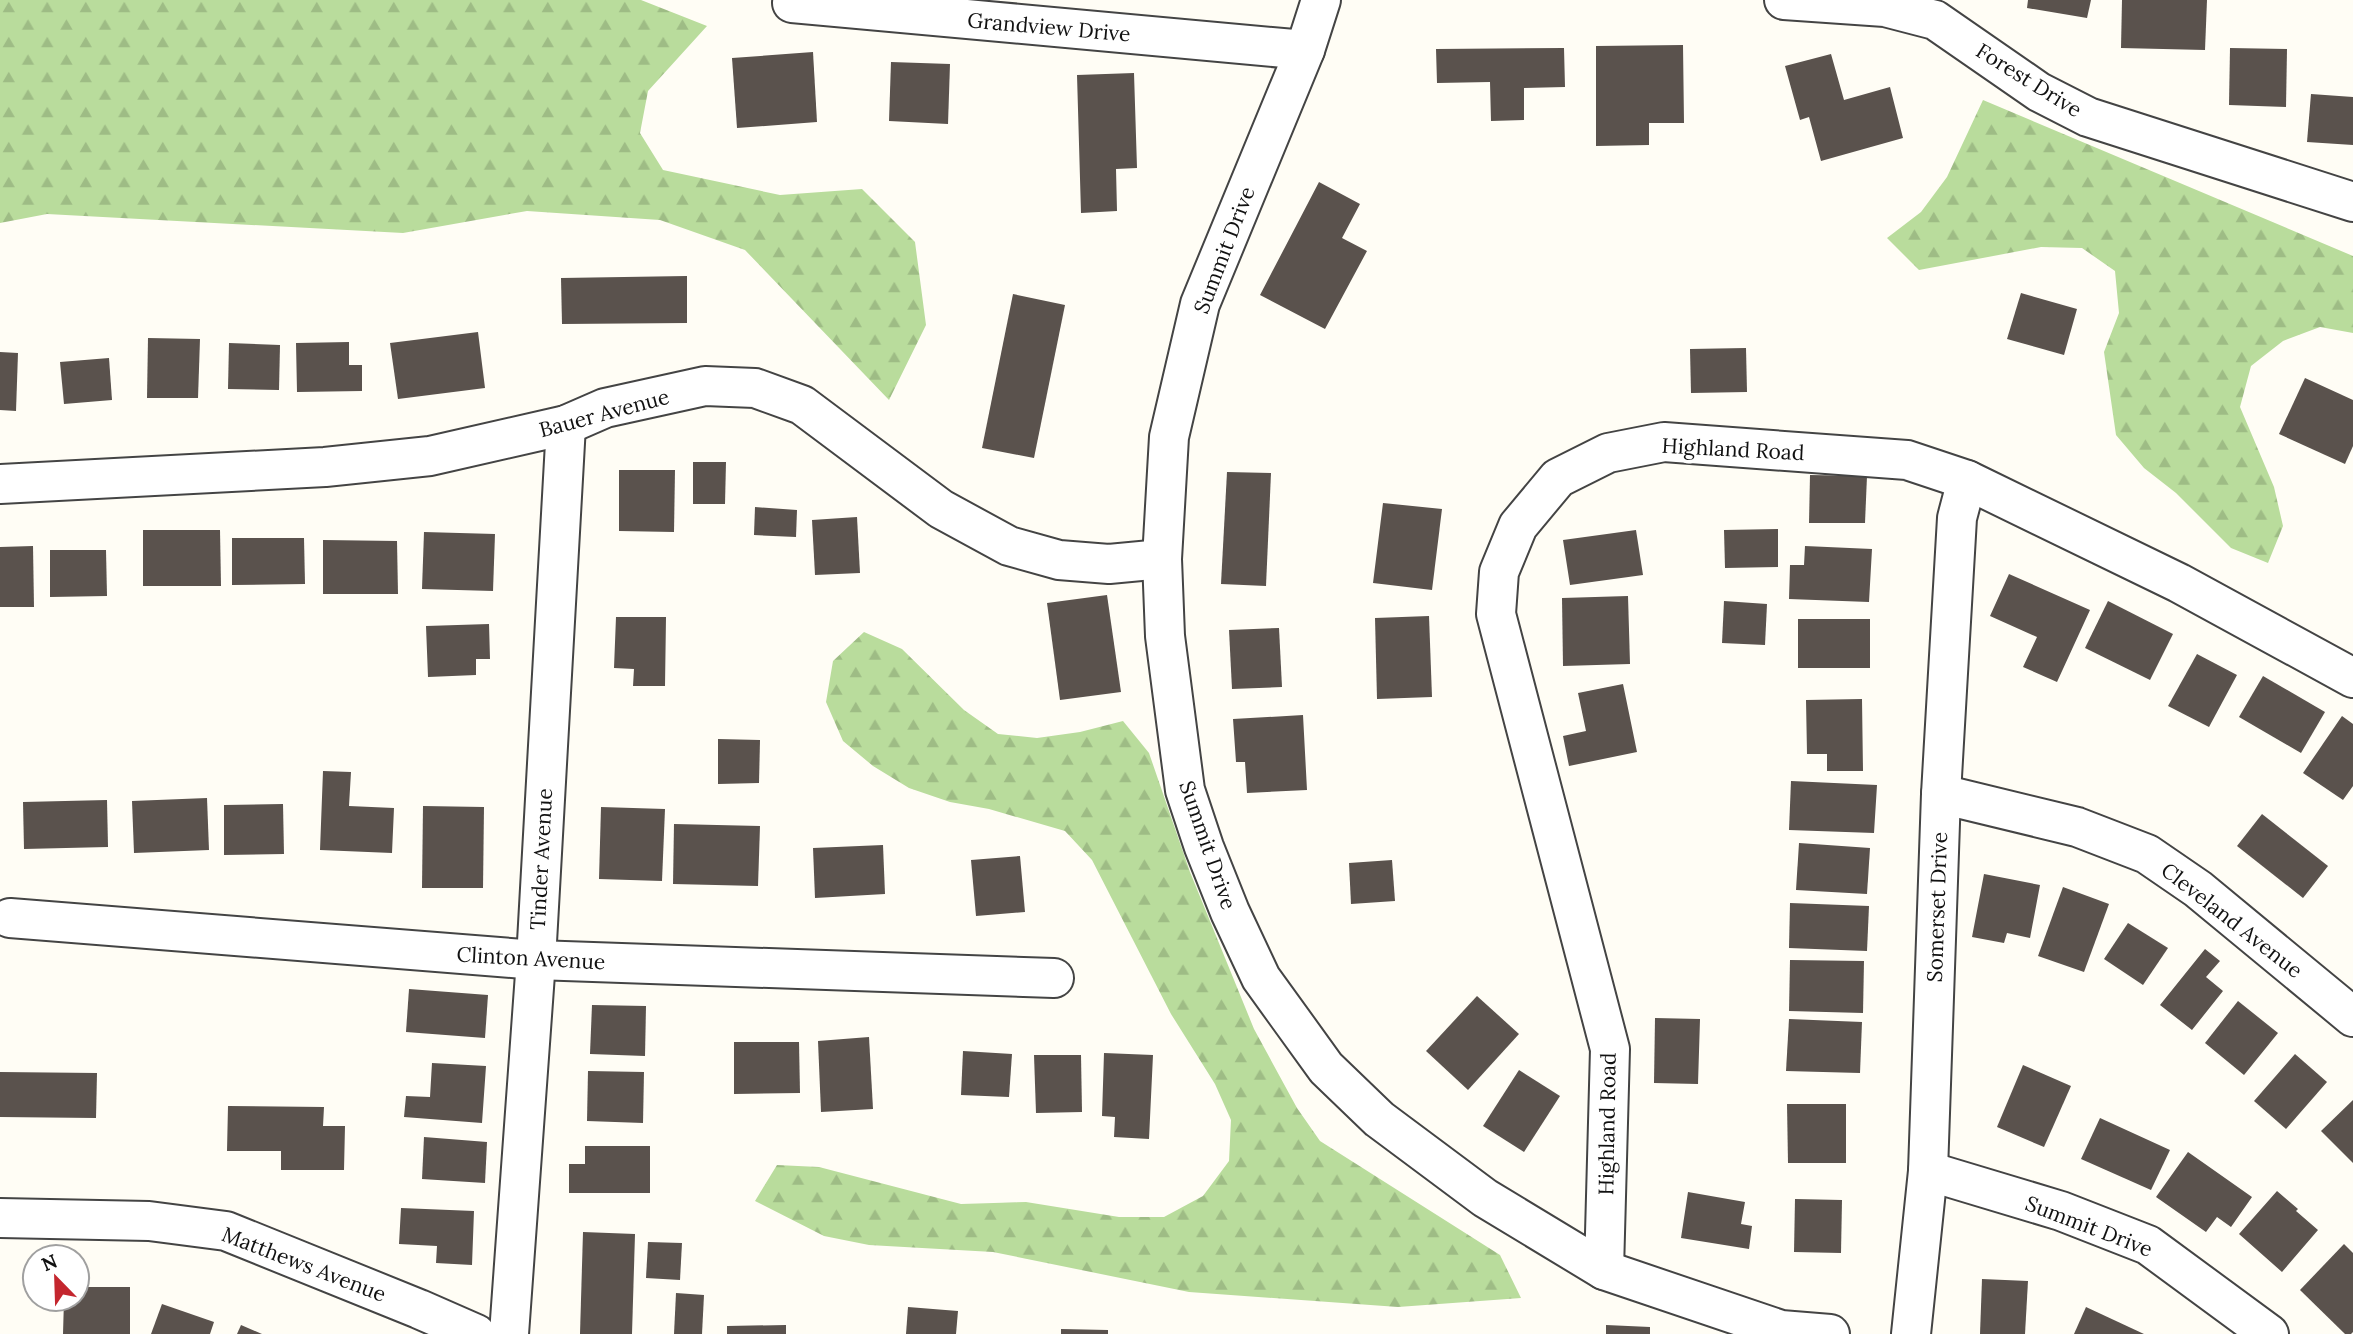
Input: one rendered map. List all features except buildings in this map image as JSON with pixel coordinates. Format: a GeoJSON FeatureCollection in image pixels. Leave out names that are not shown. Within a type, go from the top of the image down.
{"type":"FeatureCollection","features":[{"type":"Feature","properties":{"kind":"street","name":"Summit Drive"},"geometry":{"type":"LineString","coordinates":[[1321,0],[1305,50],[1200,304],[1169,437],[1162,559],[1165,636],[1173,710],[1185,790],[1230,912],[1261,978],[1326,1068],[1379,1119],[1485,1198],[1604,1270],[1781,1329],[1830,1334]]}},
{"type":"Feature","properties":{"kind":"street","name":"Forest Drive"},"geometry":{"type":"LineString","coordinates":[[1784,0],[1942,10],[2039,92],[2088,117],[2353,202]]}},
{"type":"Feature","properties":{"kind":"street","name":"Grandview Drive"},"geometry":{"type":"LineString","coordinates":[[792,3],[1305,50]]}},
{"type":"Feature","properties":{"kind":"street","name":"Bauer Avenue"},"geometry":{"type":"LineString","coordinates":[[0,484],[325,467],[430,456],[566,425],[605,408],[705,386],[755,388],[802,405],[941,509],[1009,545],[1059,560],[1109,564],[1162,559]]}},
{"type":"Feature","properties":{"kind":"street","name":"Tinder Avenue"},"geometry":{"type":"LineString","coordinates":[[509,1334],[536,960],[566,425]]}},
{"type":"Feature","properties":{"kind":"street","name":"Highland Road"},"geometry":{"type":"LineString","coordinates":[[1604,1270],[1610,1049],[1496,614],[1499,572],[1518,526],[1558,478],[1608,453],[1664,442],[1907,460],[1967,480],[2179,583],[2353,678]]}},
{"type":"Feature","properties":{"kind":"street","name":"Somerset Drive"},"geometry":{"type":"LineString","coordinates":[[1911,1334],[1928,1171],[1941,794],[1957,518],[1967,480]]}},
{"type":"Feature","properties":{"kind":"street","name":"Cleveland Avenue"},"geometry":{"type":"LineString","coordinates":[[1941,794],[2077,827],[2147,854],[2198,889],[2353,1017]]}},
{"type":"Feature","properties":{"kind":"street","name":"Clinton Avenue"},"geometry":{"type":"LineString","coordinates":[[10,918],[536,960],[1054,978]]}},
{"type":"Feature","properties":{"kind":"street","name":"Summit Drive"},"geometry":{"type":"LineString","coordinates":[[1928,1171],[2061,1211],[2148,1245],[2269,1334]]}},
{"type":"Feature","properties":{"kind":"street","name":"Matthews Avenue"},"geometry":{"type":"LineString","coordinates":[[0,1218],[149,1221],[226,1231],[419,1308],[476,1334]]}},
{"type":"Feature","properties":{"kind":"green space"},"geometry":{"type":"Polygon","coordinates":[[[0,0],[641,0],[707,26],[648,91],[640,133],[663,170],[780,195],[862,189],[915,242],[926,325],[889,400],[745,250],[660,220],[527,211],[403,233],[47,214],[0,223],[0,0]]]}},
{"type":"Feature","properties":{"kind":"green space"},"geometry":{"type":"Polygon","coordinates":[[[1983,100],[2353,256],[2353,333],[2320,327],[2283,341],[2251,366],[2240,407],[2274,487],[2283,526],[2268,563],[2231,548],[2176,493],[2144,468],[2116,435],[2104,352],[2119,313],[2115,271],[2082,248],[2041,247],[1919,270],[1887,238],[1921,212],[1947,177],[1983,100]]]}},
{"type":"Feature","properties":{"kind":"green space"},"geometry":{"type":"Polygon","coordinates":[[[864,632],[902,649],[964,710],[998,734],[1037,738],[1080,732],[1123,721],[1149,753],[1190,872],[1254,1029],[1297,1108],[1320,1141],[1500,1255],[1521,1298],[1398,1307],[1189,1292],[993,1252],[869,1245],[824,1236],[755,1201],[777,1165],[819,1167],[961,1204],[1026,1202],[1119,1217],[1164,1217],[1203,1196],[1229,1161],[1231,1120],[1215,1084],[1171,1014],[1092,860],[1065,831],[989,809],[950,802],[909,788],[873,766],[843,741],[826,702],[833,661],[864,632]]]}}]}
